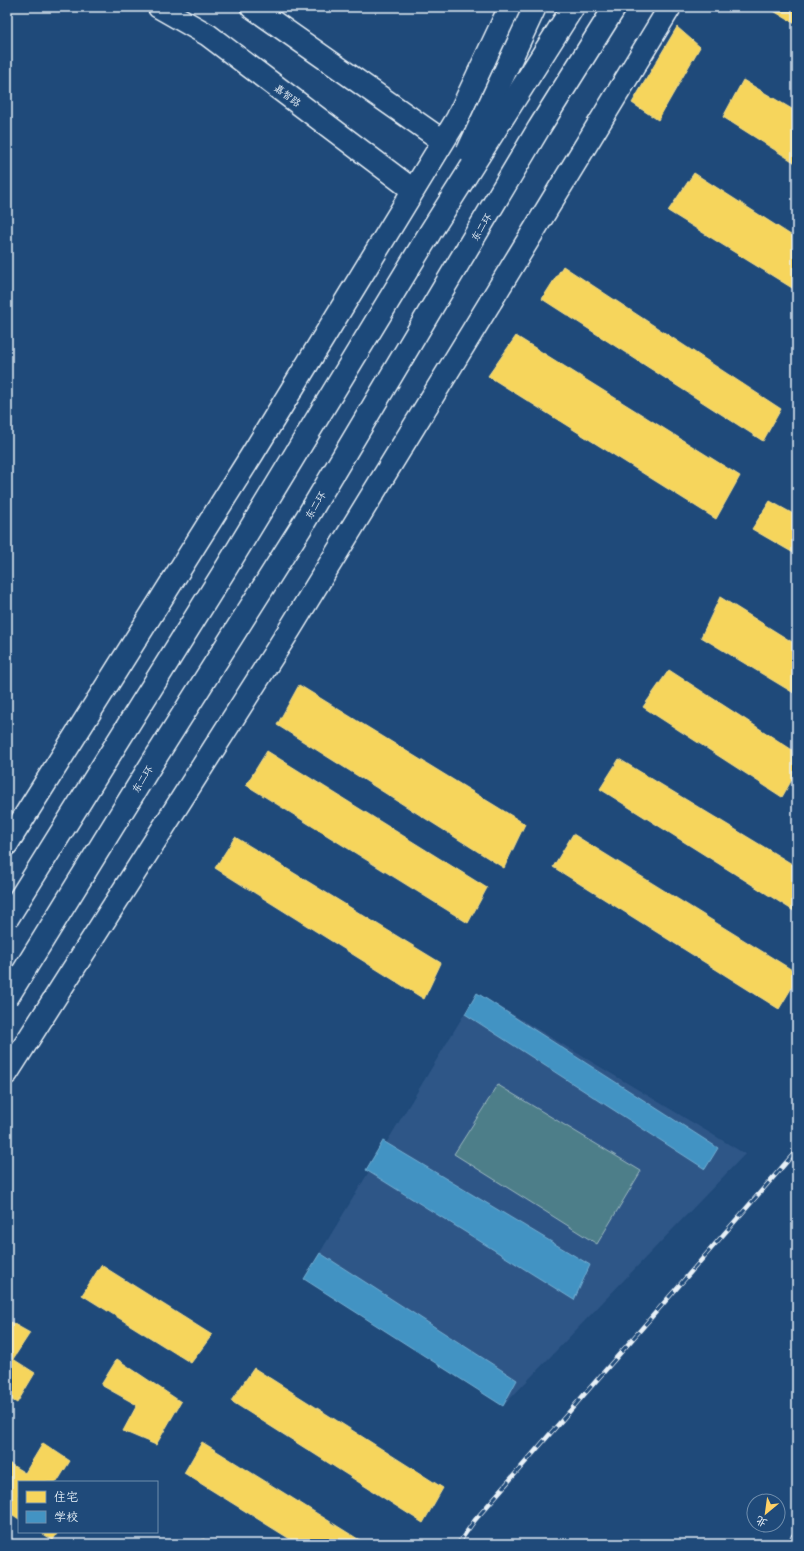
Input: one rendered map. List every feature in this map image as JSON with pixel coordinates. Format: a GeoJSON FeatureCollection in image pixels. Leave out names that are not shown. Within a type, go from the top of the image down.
{"type":"FeatureCollection","features":[{"type":"Feature","properties":{"kind":"main road","name":"嘉智路"},"geometry":{"type":"LineString","coordinates":[[159,7],[208,35],[413,190]]}},
{"type":"Feature","properties":{"kind":"main road"},"geometry":{"type":"LineString","coordinates":[[252,7],[443,141]]}},
{"type":"Feature","properties":{"kind":"main road"},"geometry":{"type":"LineString","coordinates":[[7,844],[253,453],[457,119],[510,7]]}},
{"type":"Feature","properties":{"kind":"main road"},"geometry":{"type":"LineString","coordinates":[[431,231],[535,7]]}},
{"type":"Feature","properties":{"kind":"main road"},"geometry":{"type":"LineString","coordinates":[[7,919],[229,564],[431,231],[573,7]]}},
{"type":"Feature","properties":{"kind":"main road","name":"东二环"},"geometry":{"type":"LineString","coordinates":[[7,998],[154,760],[300,530],[539,128],[615,7]]}},
{"type":"Feature","properties":{"kind":"main road"},"geometry":{"type":"LineString","coordinates":[[7,1073],[290,629],[670,7]]}},
{"type":"Feature","properties":{"kind":"shaded area"},"geometry":{"type":"Polygon","coordinates":[[[477,993],[745,1154],[503,1406],[304,1279],[477,993]]]}},
{"type":"Feature","properties":{"kind":"green space"},"geometry":{"type":"Polygon","coordinates":[[[498,1085],[641,1171],[597,1244],[454,1154],[498,1085]]]}},
{"type":"Feature","properties":{"kind":"building: 住宅"},"geometry":{"type":"Polygon","coordinates":[[[767,7],[797,7],[797,25],[767,7]]]}},
{"type":"Feature","properties":{"kind":"building: 住宅"},"geometry":{"type":"Polygon","coordinates":[[[677,27],[700,47],[658,120],[632,103],[677,27]]]}},
{"type":"Feature","properties":{"kind":"building: 住宅"},"geometry":{"type":"Polygon","coordinates":[[[743,80],[797,112],[797,164],[723,117],[743,80]]]}},
{"type":"Feature","properties":{"kind":"building: 住宅"},"geometry":{"type":"Polygon","coordinates":[[[694,173],[797,239],[797,291],[668,211],[694,173]]]}},
{"type":"Feature","properties":{"kind":"building: 住宅"},"geometry":{"type":"Polygon","coordinates":[[[563,266],[781,409],[763,441],[542,299],[563,266]]]}},
{"type":"Feature","properties":{"kind":"building: 住宅"},"geometry":{"type":"Polygon","coordinates":[[[516,336],[740,476],[716,519],[488,376],[516,336]]]}},
{"type":"Feature","properties":{"kind":"building: 住宅"},"geometry":{"type":"Polygon","coordinates":[[[770,501],[797,516],[797,555],[752,529],[770,501]]]}},
{"type":"Feature","properties":{"kind":"building: 住宅"},"geometry":{"type":"Polygon","coordinates":[[[720,597],[797,645],[797,695],[701,637],[720,597]]]}},
{"type":"Feature","properties":{"kind":"building: 住宅"},"geometry":{"type":"Polygon","coordinates":[[[669,670],[797,753],[797,771],[782,797],[643,707],[669,670]]]}},
{"type":"Feature","properties":{"kind":"building: 住宅"},"geometry":{"type":"Polygon","coordinates":[[[299,685],[525,824],[504,868],[277,725],[299,685]]]}},
{"type":"Feature","properties":{"kind":"building: 住宅"},"geometry":{"type":"Polygon","coordinates":[[[267,751],[487,888],[468,923],[246,785],[267,751]]]}},
{"type":"Feature","properties":{"kind":"building: 住宅"},"geometry":{"type":"Polygon","coordinates":[[[619,759],[797,867],[797,913],[600,789],[619,759]]]}},
{"type":"Feature","properties":{"kind":"building: 住宅"},"geometry":{"type":"Polygon","coordinates":[[[573,834],[797,973],[797,979],[779,1009],[553,867],[573,834]]]}},
{"type":"Feature","properties":{"kind":"building: 住宅"},"geometry":{"type":"Polygon","coordinates":[[[235,837],[441,963],[424,999],[215,868],[235,837]]]}},
{"type":"Feature","properties":{"kind":"building: 住宅"},"geometry":{"type":"Polygon","coordinates":[[[101,1265],[212,1335],[191,1363],[82,1295],[101,1265]]]}},
{"type":"Feature","properties":{"kind":"building: 住宅"},"geometry":{"type":"Polygon","coordinates":[[[7,1320],[30,1333],[13,1359],[35,1373],[17,1403],[7,1397],[7,1320]]]}},
{"type":"Feature","properties":{"kind":"building: 住宅"},"geometry":{"type":"Polygon","coordinates":[[[117,1359],[181,1402],[156,1445],[123,1431],[137,1405],[101,1385],[117,1359]]]}},
{"type":"Feature","properties":{"kind":"building: 住宅"},"geometry":{"type":"Polygon","coordinates":[[[254,1368],[443,1488],[423,1523],[231,1401],[254,1368]]]}},
{"type":"Feature","properties":{"kind":"building: 住宅"},"geometry":{"type":"Polygon","coordinates":[[[202,1442],[366,1544],[298,1544],[184,1473],[202,1442]]]}},
{"type":"Feature","properties":{"kind":"building: 住宅"},"geometry":{"type":"Polygon","coordinates":[[[43,1443],[70,1461],[58,1481],[18,1481],[18,1518],[7,1511],[7,1462],[25,1473],[43,1443]]]}},
{"type":"Feature","properties":{"kind":"building: 住宅"},"geometry":{"type":"Polygon","coordinates":[[[42,1533],[57,1533],[53,1540],[42,1533]]]}},
{"type":"Feature","properties":{"kind":"building: 住宅"},"geometry":{"type":"Polygon","coordinates":[[[203,1539],[211,1544],[200,1544],[203,1539]]]}},
{"type":"Feature","properties":{"kind":"building: 学校"},"geometry":{"type":"Polygon","coordinates":[[[477,993],[718,1148],[705,1169],[465,1014],[477,993]]]}},
{"type":"Feature","properties":{"kind":"building: 学校"},"geometry":{"type":"Polygon","coordinates":[[[383,1141],[590,1265],[574,1300],[366,1170],[383,1141]]]}},
{"type":"Feature","properties":{"kind":"building: 学校"},"geometry":{"type":"Polygon","coordinates":[[[320,1253],[517,1380],[503,1406],[304,1279],[320,1253]]]}},
{"type":"Feature","properties":{"kind":"railway"},"geometry":{"type":"LineString","coordinates":[[458,1544],[475,1520],[797,1150]]}},
{"type":"Feature","properties":{"kind":"railway"},"geometry":{"type":"LineString","coordinates":[[788,1544],[797,1530]]}}]}
